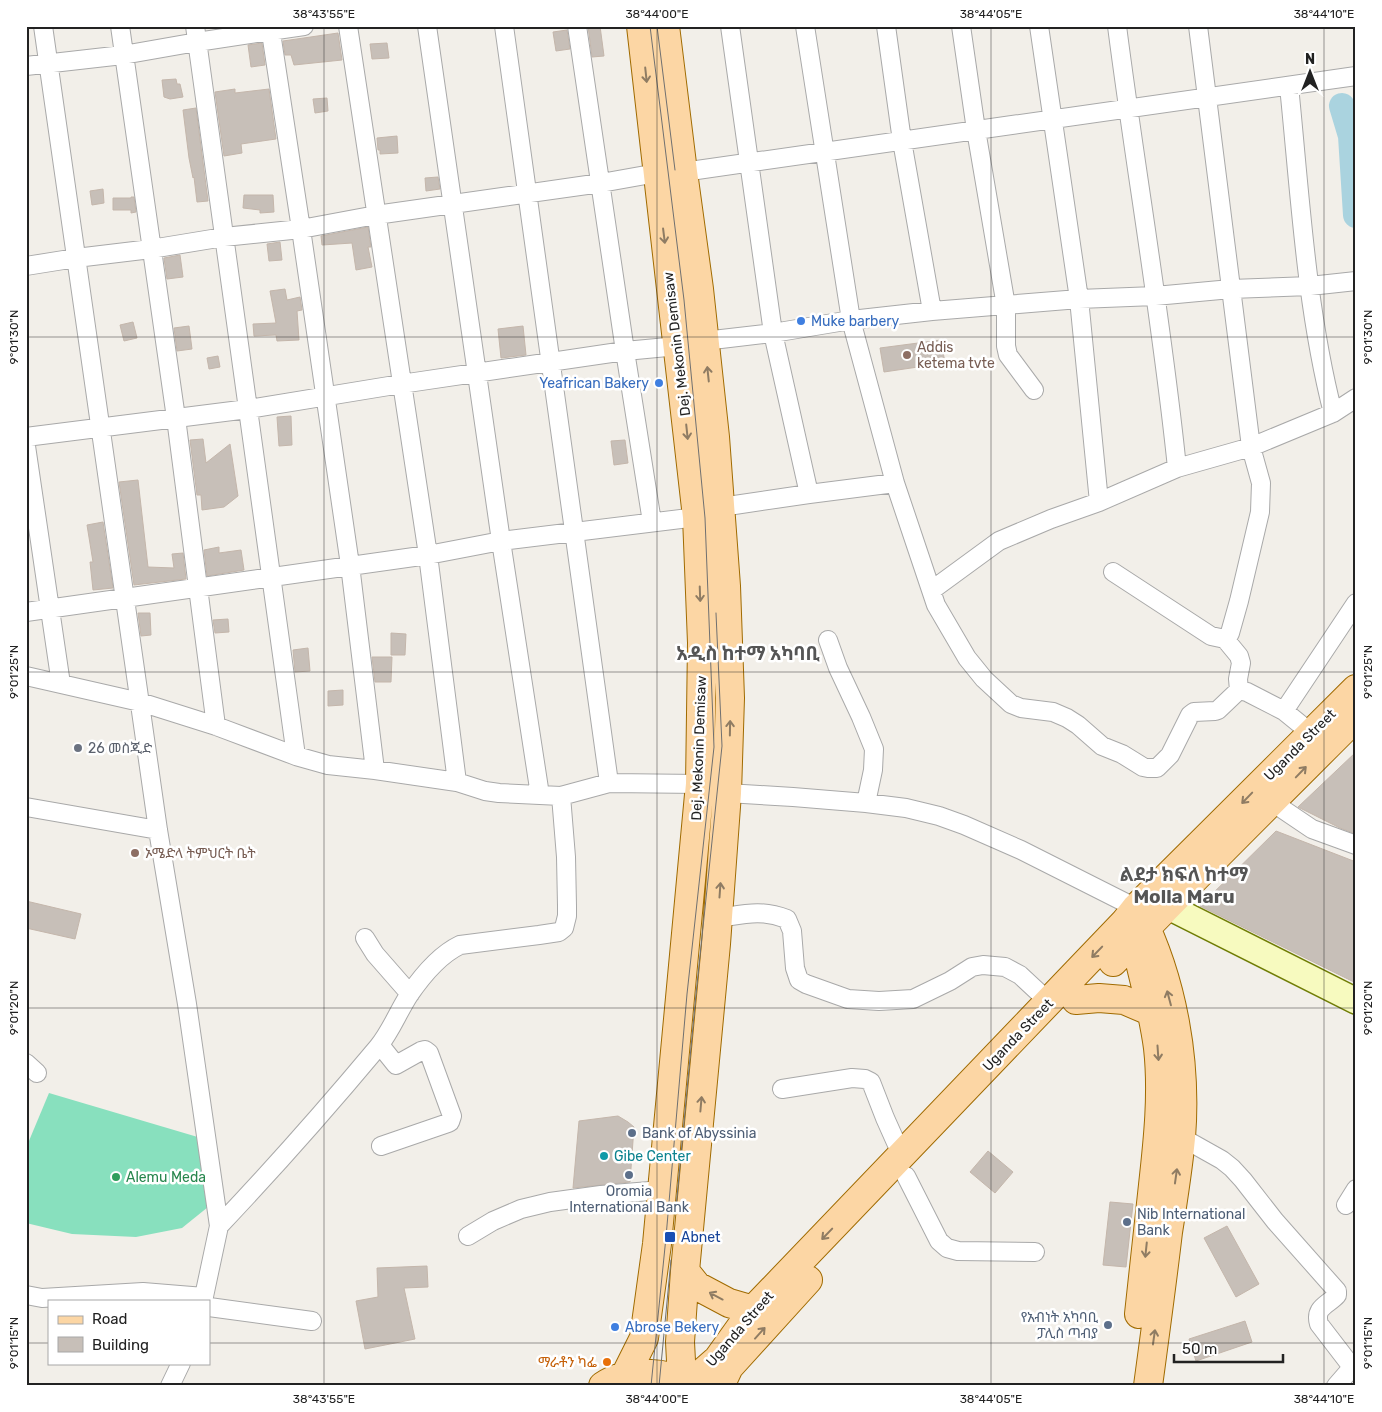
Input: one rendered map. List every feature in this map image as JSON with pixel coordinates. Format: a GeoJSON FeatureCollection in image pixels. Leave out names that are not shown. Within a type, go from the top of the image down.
{"type":"FeatureCollection","features":[{"type":"Feature","properties":{"kind":"main road","name":"Dej. Mekonin Demisaw"},"geometry":{"type":"LineString","coordinates":[[614,1381],[644,1338],[657,1244],[700,784],[702,643],[709,512],[704,341],[699,289],[670,173],[640,26]]}},
{"type":"Feature","properties":{"kind":"main road","name":"Dej. Mekonin Demisaw"},"geometry":{"type":"LineString","coordinates":[[665,26],[678,346],[709,512],[730,698],[727,793],[718,918],[680,1342],[688,1383]]}},
{"type":"Feature","properties":{"kind":"main road","name":"Uganda Street"},"geometry":{"type":"LineString","coordinates":[[688,1383],[718,1358],[753,1310],[904,1166],[1136,924],[1311,733],[1356,689]]}},
{"type":"Feature","properties":{"kind":"main road","name":"Uganda Street"},"geometry":{"type":"LineString","coordinates":[[1136,924],[1167,906],[1356,717]]}},
{"type":"Feature","properties":{"kind":"main road"},"geometry":{"type":"LineString","coordinates":[[1167,906],[1356,1001]]}},
{"type":"Feature","properties":{"kind":"main road"},"geometry":{"type":"LineString","coordinates":[[1131,1386],[1159,1124],[1160,1081],[1152,1012],[1136,924]]}},
{"type":"Feature","properties":{"kind":"main road"},"geometry":{"type":"LineString","coordinates":[[1136,924],[1162,974],[1169,997],[1182,1078],[1181,1137],[1148,1386]]}},
{"type":"Feature","properties":{"kind":"main road"},"geometry":{"type":"LineString","coordinates":[[1062,1001],[1099,998],[1124,1000],[1152,1012]]}},
{"type":"Feature","properties":{"kind":"main road","name":"Uganda Street"},"geometry":{"type":"LineString","coordinates":[[720,1386],[729,1368],[904,1166]]}},
{"type":"Feature","properties":{"kind":"main road"},"geometry":{"type":"LineString","coordinates":[[685,1271],[697,1286],[730,1303],[753,1310]]}},
{"type":"Feature","properties":{"kind":"main road"},"geometry":{"type":"LineString","coordinates":[[614,1381],[645,1373],[665,1374],[688,1383]]}},
{"type":"Feature","properties":{"kind":"street"},"geometry":{"type":"LineString","coordinates":[[43,26],[158,830],[189,1014],[219,1226],[205,1300]]}},
{"type":"Feature","properties":{"kind":"street"},"geometry":{"type":"LineString","coordinates":[[120,26],[176,418],[216,726]]}},
{"type":"Feature","properties":{"kind":"street"},"geometry":{"type":"LineString","coordinates":[[26,66],[123,54],[196,34],[304,26]]}},
{"type":"Feature","properties":{"kind":"street"},"geometry":{"type":"LineString","coordinates":[[348,26],[428,554],[457,782]]}},
{"type":"Feature","properties":{"kind":"street"},"geometry":{"type":"LineString","coordinates":[[426,26],[540,795]]}},
{"type":"Feature","properties":{"kind":"street"},"geometry":{"type":"LineString","coordinates":[[504,26],[576,533],[609,784]]}},
{"type":"Feature","properties":{"kind":"street"},"geometry":{"type":"LineString","coordinates":[[577,26],[652,522]]}},
{"type":"Feature","properties":{"kind":"street"},"geometry":{"type":"LineString","coordinates":[[730,26],[773,332],[809,494]]}},
{"type":"Feature","properties":{"kind":"street"},"geometry":{"type":"LineString","coordinates":[[805,26],[851,320],[895,483],[936,605],[967,658],[984,679],[1011,704],[1021,708],[1053,712],[1067,718],[1078,724],[1102,746],[1148,768],[1157,768],[1170,755],[1190,715],[1194,712],[1218,710],[1240,690]]}},
{"type":"Feature","properties":{"kind":"street"},"geometry":{"type":"LineString","coordinates":[[886,26],[902,141],[932,311]]}},
{"type":"Feature","properties":{"kind":"street"},"geometry":{"type":"LineString","coordinates":[[961,26],[976,130],[1006,306],[1006,346],[1008,355],[1034,390]]}},
{"type":"Feature","properties":{"kind":"street"},"geometry":{"type":"LineString","coordinates":[[1039,26],[1079,300],[1100,502]]}},
{"type":"Feature","properties":{"kind":"street"},"geometry":{"type":"LineString","coordinates":[[1117,26],[1170,398],[1177,468]]}},
{"type":"Feature","properties":{"kind":"street"},"geometry":{"type":"LineString","coordinates":[[1198,26],[1252,447],[1261,482],[1260,512],[1239,601],[1230,633],[1225,638]]}},
{"type":"Feature","properties":{"kind":"street"},"geometry":{"type":"LineString","coordinates":[[271,28],[350,565],[375,770]]}},
{"type":"Feature","properties":{"kind":"street"},"geometry":{"type":"LineString","coordinates":[[196,34],[296,756]]}},
{"type":"Feature","properties":{"kind":"street"},"geometry":{"type":"LineString","coordinates":[[26,266],[224,237],[301,229],[376,215],[1356,76]]}},
{"type":"Feature","properties":{"kind":"street"},"geometry":{"type":"LineString","coordinates":[[1289,86],[1310,286],[1324,381],[1333,413]]}},
{"type":"Feature","properties":{"kind":"street"},"geometry":{"type":"LineString","coordinates":[[704,341],[851,320],[932,311],[1231,289],[1356,282]]}},
{"type":"Feature","properties":{"kind":"street"},"geometry":{"type":"LineString","coordinates":[[26,437],[248,409],[625,351],[678,346]]}},
{"type":"Feature","properties":{"kind":"street"},"geometry":{"type":"LineString","coordinates":[[932,590],[999,542],[1051,519],[1100,502],[1177,468],[1252,447],[1333,413],[1356,398]]}},
{"type":"Feature","properties":{"kind":"street"},"geometry":{"type":"LineString","coordinates":[[26,446],[62,684]]}},
{"type":"Feature","properties":{"kind":"street"},"geometry":{"type":"LineString","coordinates":[[26,612],[501,542],[652,522],[809,494],[895,483]]}},
{"type":"Feature","properties":{"kind":"street"},"geometry":{"type":"LineString","coordinates":[[1113,572],[1211,636],[1225,638],[1240,656],[1241,663],[1238,679],[1240,690]]}},
{"type":"Feature","properties":{"kind":"street"},"geometry":{"type":"LineString","coordinates":[[1284,711],[1356,603]]}},
{"type":"Feature","properties":{"kind":"street"},"geometry":{"type":"LineString","coordinates":[[828,640],[838,668],[874,749],[873,770],[866,803]]}},
{"type":"Feature","properties":{"kind":"street"},"geometry":{"type":"LineString","coordinates":[[26,676],[140,702],[216,726],[296,756],[328,765],[457,782],[484,791],[561,796],[609,784],[700,784]]}},
{"type":"Feature","properties":{"kind":"street"},"geometry":{"type":"LineString","coordinates":[[1240,690],[1284,711],[1311,733]]}},
{"type":"Feature","properties":{"kind":"street"},"geometry":{"type":"LineString","coordinates":[[727,793],[793,796],[866,803],[924,812],[964,825],[1021,850],[1136,924]]}},
{"type":"Feature","properties":{"kind":"street"},"geometry":{"type":"LineString","coordinates":[[219,1226],[277,1164],[380,1045],[410,994],[436,962],[449,950],[460,945],[559,932],[564,928],[567,916],[566,857],[561,796]]}},
{"type":"Feature","properties":{"kind":"street"},"geometry":{"type":"LineString","coordinates":[[1272,802],[1312,829],[1356,845]]}},
{"type":"Feature","properties":{"kind":"street"},"geometry":{"type":"LineString","coordinates":[[26,807],[158,830]]}},
{"type":"Feature","properties":{"kind":"street"},"geometry":{"type":"LineString","coordinates":[[718,918],[754,913],[773,914],[787,920],[792,930],[794,968],[799,980],[848,999],[879,1001],[913,999],[972,967],[983,965],[1005,967],[1062,1001]]}},
{"type":"Feature","properties":{"kind":"street"},"geometry":{"type":"LineString","coordinates":[[365,938],[375,954],[410,994]]}},
{"type":"Feature","properties":{"kind":"street"},"geometry":{"type":"LineString","coordinates":[[380,1045],[396,1065],[426,1050],[429,1053],[452,1116],[448,1123],[381,1146]]}},
{"type":"Feature","properties":{"kind":"street"},"geometry":{"type":"LineString","coordinates":[[782,1088],[852,1078],[865,1079],[871,1082],[904,1166],[939,1241],[947,1248],[958,1251],[1035,1252]]}},
{"type":"Feature","properties":{"kind":"street"},"geometry":{"type":"LineString","coordinates":[[1181,1137],[1209,1152],[1232,1168],[1275,1221],[1337,1291],[1337,1295],[1318,1312],[1317,1316],[1319,1324],[1354,1365],[1336,1386]]}},
{"type":"Feature","properties":{"kind":"street"},"geometry":{"type":"LineString","coordinates":[[1346,1205],[1356,1189]]}},
{"type":"Feature","properties":{"kind":"street"},"geometry":{"type":"LineString","coordinates":[[468,1236],[493,1221],[521,1209],[550,1202],[601,1195],[662,1190]]}},
{"type":"Feature","properties":{"kind":"street"},"geometry":{"type":"LineString","coordinates":[[26,1295],[42,1298],[143,1292],[193,1300]]}},
{"type":"Feature","properties":{"kind":"street"},"geometry":{"type":"LineString","coordinates":[[210,1303],[312,1321]]}},
{"type":"Feature","properties":{"kind":"street"},"geometry":{"type":"LineString","coordinates":[[170,1386],[181,1364]]}},
{"type":"Feature","properties":{"kind":"green space","name":"Alemu Meda"},"geometry":{"type":"Polygon","coordinates":[[[49,1093],[201,1138],[208,1207],[182,1228],[136,1237],[72,1234],[26,1223],[26,1148],[49,1093]]]}},
{"type":"Feature","properties":{"kind":"building"},"geometry":{"type":"Polygon","coordinates":[[[588,26],[600,26],[604,56],[592,57],[588,26]]]}},
{"type":"Feature","properties":{"kind":"building"},"geometry":{"type":"Polygon","coordinates":[[[567,30],[570,49],[556,51],[553,32],[567,30]]]}},
{"type":"Feature","properties":{"kind":"building"},"geometry":{"type":"Polygon","coordinates":[[[338,33],[342,60],[294,65],[291,55],[285,55],[283,41],[338,33]]]}},
{"type":"Feature","properties":{"kind":"building"},"geometry":{"type":"Polygon","coordinates":[[[262,43],[265,65],[251,67],[248,45],[262,43]]]}},
{"type":"Feature","properties":{"kind":"building"},"geometry":{"type":"Polygon","coordinates":[[[387,43],[389,58],[372,59],[370,44],[387,43]]]}},
{"type":"Feature","properties":{"kind":"building"},"geometry":{"type":"Polygon","coordinates":[[[176,79],[177,84],[180,84],[183,97],[170,99],[164,97],[162,80],[176,79]]]}},
{"type":"Feature","properties":{"kind":"building"},"geometry":{"type":"Polygon","coordinates":[[[235,89],[235,93],[269,89],[276,139],[241,144],[242,153],[224,156],[215,92],[235,89]]]}},
{"type":"Feature","properties":{"kind":"building"},"geometry":{"type":"Polygon","coordinates":[[[327,98],[328,111],[315,113],[313,99],[327,98]]]}},
{"type":"Feature","properties":{"kind":"building"},"geometry":{"type":"Polygon","coordinates":[[[196,108],[208,201],[197,202],[183,110],[196,108]]]}},
{"type":"Feature","properties":{"kind":"building"},"geometry":{"type":"Polygon","coordinates":[[[397,136],[398,153],[380,154],[377,138],[397,136]]]}},
{"type":"Feature","properties":{"kind":"building"},"geometry":{"type":"Polygon","coordinates":[[[438,177],[440,189],[426,191],[425,178],[438,177]]]}},
{"type":"Feature","properties":{"kind":"building"},"geometry":{"type":"Polygon","coordinates":[[[103,189],[104,203],[92,205],[90,191],[103,189]]]}},
{"type":"Feature","properties":{"kind":"building"},"geometry":{"type":"Polygon","coordinates":[[[244,195],[273,195],[274,212],[260,213],[260,210],[243,208],[244,195]]]}},
{"type":"Feature","properties":{"kind":"building"},"geometry":{"type":"Polygon","coordinates":[[[134,197],[136,212],[131,213],[131,210],[113,210],[113,198],[134,197]]]}},
{"type":"Feature","properties":{"kind":"building"},"geometry":{"type":"Polygon","coordinates":[[[368,227],[371,247],[368,247],[372,267],[356,270],[352,243],[322,245],[321,236],[368,227]]]}},
{"type":"Feature","properties":{"kind":"building"},"geometry":{"type":"Polygon","coordinates":[[[280,242],[282,260],[269,261],[267,244],[280,242]]]}},
{"type":"Feature","properties":{"kind":"building"},"geometry":{"type":"Polygon","coordinates":[[[180,255],[183,277],[167,279],[164,258],[180,255]]]}},
{"type":"Feature","properties":{"kind":"building"},"geometry":{"type":"Polygon","coordinates":[[[285,289],[287,300],[300,297],[302,310],[297,311],[299,340],[277,341],[276,335],[254,336],[253,324],[276,323],[270,291],[285,289]]]}},
{"type":"Feature","properties":{"kind":"building"},"geometry":{"type":"Polygon","coordinates":[[[133,322],[137,338],[124,341],[120,325],[133,322]]]}},
{"type":"Feature","properties":{"kind":"building"},"geometry":{"type":"Polygon","coordinates":[[[189,326],[192,349],[177,351],[174,328],[189,326]]]}},
{"type":"Feature","properties":{"kind":"building"},"geometry":{"type":"Polygon","coordinates":[[[523,326],[526,355],[501,358],[498,329],[523,326]]]}},
{"type":"Feature","properties":{"kind":"building"},"geometry":{"type":"Polygon","coordinates":[[[941,340],[945,363],[884,372],[880,348],[941,340]]]}},
{"type":"Feature","properties":{"kind":"building"},"geometry":{"type":"Polygon","coordinates":[[[218,356],[220,367],[209,369],[207,358],[218,356]]]}},
{"type":"Feature","properties":{"kind":"building"},"geometry":{"type":"Polygon","coordinates":[[[291,416],[292,445],[279,446],[277,417],[291,416]]]}},
{"type":"Feature","properties":{"kind":"building"},"geometry":{"type":"Polygon","coordinates":[[[203,439],[206,463],[230,444],[238,496],[224,507],[202,510],[201,495],[197,495],[190,440],[203,439]]]}},
{"type":"Feature","properties":{"kind":"building"},"geometry":{"type":"Polygon","coordinates":[[[625,440],[628,463],[614,465],[611,441],[625,440]]]}},
{"type":"Feature","properties":{"kind":"building"},"geometry":{"type":"Polygon","coordinates":[[[138,480],[148,567],[174,568],[172,554],[183,553],[186,579],[134,585],[119,482],[138,480]]]}},
{"type":"Feature","properties":{"kind":"building"},"geometry":{"type":"Polygon","coordinates":[[[103,522],[113,588],[93,590],[90,562],[93,562],[87,525],[103,522]]]}},
{"type":"Feature","properties":{"kind":"building"},"geometry":{"type":"Polygon","coordinates":[[[219,547],[219,553],[241,550],[244,570],[207,576],[204,550],[219,547]]]}},
{"type":"Feature","properties":{"kind":"building"},"geometry":{"type":"Polygon","coordinates":[[[138,613],[150,613],[151,635],[141,636],[138,613]]]}},
{"type":"Feature","properties":{"kind":"building"},"geometry":{"type":"Polygon","coordinates":[[[228,619],[229,632],[215,633],[213,620],[228,619]]]}},
{"type":"Feature","properties":{"kind":"building"},"geometry":{"type":"Polygon","coordinates":[[[391,633],[406,634],[405,655],[391,655],[391,633]]]}},
{"type":"Feature","properties":{"kind":"building"},"geometry":{"type":"Polygon","coordinates":[[[308,648],[310,671],[295,672],[293,650],[308,648]]]}},
{"type":"Feature","properties":{"kind":"building"},"geometry":{"type":"Polygon","coordinates":[[[372,657],[392,657],[391,682],[375,682],[372,657]]]}},
{"type":"Feature","properties":{"kind":"building"},"geometry":{"type":"Polygon","coordinates":[[[343,690],[343,705],[328,706],[328,691],[343,690]]]}},
{"type":"Feature","properties":{"kind":"building"},"geometry":{"type":"Polygon","coordinates":[[[1356,752],[1356,834],[1298,807],[1356,752]]]}},
{"type":"Feature","properties":{"kind":"building"},"geometry":{"type":"Polygon","coordinates":[[[1276,831],[1356,862],[1356,983],[1200,906],[1276,831]]]}},
{"type":"Feature","properties":{"kind":"building"},"geometry":{"type":"Polygon","coordinates":[[[26,901],[81,914],[75,939],[26,928],[26,901]]]}},
{"type":"Feature","properties":{"kind":"building","name":"Gibe Center"},"geometry":{"type":"Polygon","coordinates":[[[618,1116],[634,1127],[630,1182],[573,1188],[579,1121],[618,1116]]]}},
{"type":"Feature","properties":{"kind":"building"},"geometry":{"type":"Polygon","coordinates":[[[988,1151],[1013,1172],[995,1193],[970,1172],[988,1151]]]}},
{"type":"Feature","properties":{"kind":"building"},"geometry":{"type":"Polygon","coordinates":[[[1110,1202],[1133,1204],[1126,1267],[1103,1265],[1110,1202]]]}},
{"type":"Feature","properties":{"kind":"building"},"geometry":{"type":"Polygon","coordinates":[[[1227,1226],[1259,1284],[1236,1297],[1204,1238],[1227,1226]]]}},
{"type":"Feature","properties":{"kind":"building"},"geometry":{"type":"Polygon","coordinates":[[[427,1266],[428,1287],[404,1288],[415,1339],[365,1349],[356,1301],[378,1297],[377,1268],[427,1266]]]}},
{"type":"Feature","properties":{"kind":"building"},"geometry":{"type":"Polygon","coordinates":[[[1245,1321],[1252,1342],[1196,1361],[1189,1339],[1245,1321]]]}},
{"type":"Feature","properties":{"kind":"waterway"},"geometry":{"type":"LineString","coordinates":[[1342,106],[1351,136],[1356,215]]}},
{"type":"Feature","properties":{"kind":"tram line"},"geometry":{"type":"LineString","coordinates":[[650,26],[684,300],[705,518],[714,747],[687,994],[651,1386]]}},
{"type":"Feature","properties":{"kind":"tram line"},"geometry":{"type":"LineString","coordinates":[[657,26],[675,170]]}},
{"type":"Feature","properties":{"kind":"tram line"},"geometry":{"type":"LineString","coordinates":[[676,1208],[722,746],[716,613]]}},
{"type":"Feature","properties":{"kind":"tram line"},"geometry":{"type":"LineString","coordinates":[[659,1386],[671,1260]]}},
{"type":"Feature","properties":{"kind":"place","name":"Muke barbery"},"geometry":{"type":"Point","coordinates":[801,321]}},
{"type":"Feature","properties":{"kind":"place","name":"Addis ketema tvte"},"geometry":{"type":"Point","coordinates":[907,355]}},
{"type":"Feature","properties":{"kind":"place","name":"Yeafrican Bakery"},"geometry":{"type":"Point","coordinates":[659,383]}},
{"type":"Feature","properties":{"kind":"place","name":"26 መስጂድ"},"geometry":{"type":"Point","coordinates":[78,748]}},
{"type":"Feature","properties":{"kind":"place","name":"ኦሜድላ ትምህርት ቤት"},"geometry":{"type":"Point","coordinates":[135,853]}},
{"type":"Feature","properties":{"kind":"place","name":"Bank of Abyssinia"},"geometry":{"type":"Point","coordinates":[632,1133]}},
{"type":"Feature","properties":{"kind":"place","name":"Gibe Center"},"geometry":{"type":"Point","coordinates":[604,1156]}},
{"type":"Feature","properties":{"kind":"place","name":"Oromia International Bank"},"geometry":{"type":"Point","coordinates":[629,1175]}},
{"type":"Feature","properties":{"kind":"place","name":"Alemu Meda"},"geometry":{"type":"Point","coordinates":[116,1177]}},
{"type":"Feature","properties":{"kind":"place","name":"Nib International Bank"},"geometry":{"type":"Point","coordinates":[1127,1222]}},
{"type":"Feature","properties":{"kind":"place","name":"Abnet"},"geometry":{"type":"Point","coordinates":[670,1237]}},
{"type":"Feature","properties":{"kind":"place","name":"የአብነት አካባቢ ፓሊስ ጣብያ"},"geometry":{"type":"Point","coordinates":[1108,1325]}},
{"type":"Feature","properties":{"kind":"place","name":"Abrose Bekery"},"geometry":{"type":"Point","coordinates":[615,1327]}},
{"type":"Feature","properties":{"kind":"place","name":"ማራቶን ካፌ"},"geometry":{"type":"Point","coordinates":[607,1362]}},
{"type":"Feature","properties":{"kind":"district","name":"አዲስ ከተማ አካባቢ"},"geometry":{"type":"Point","coordinates":[748,653]}},
{"type":"Feature","properties":{"kind":"district","name":"ልደታ ክፍለ ከተማ Molla Maru"},"geometry":{"type":"Point","coordinates":[1184,885]}}]}
